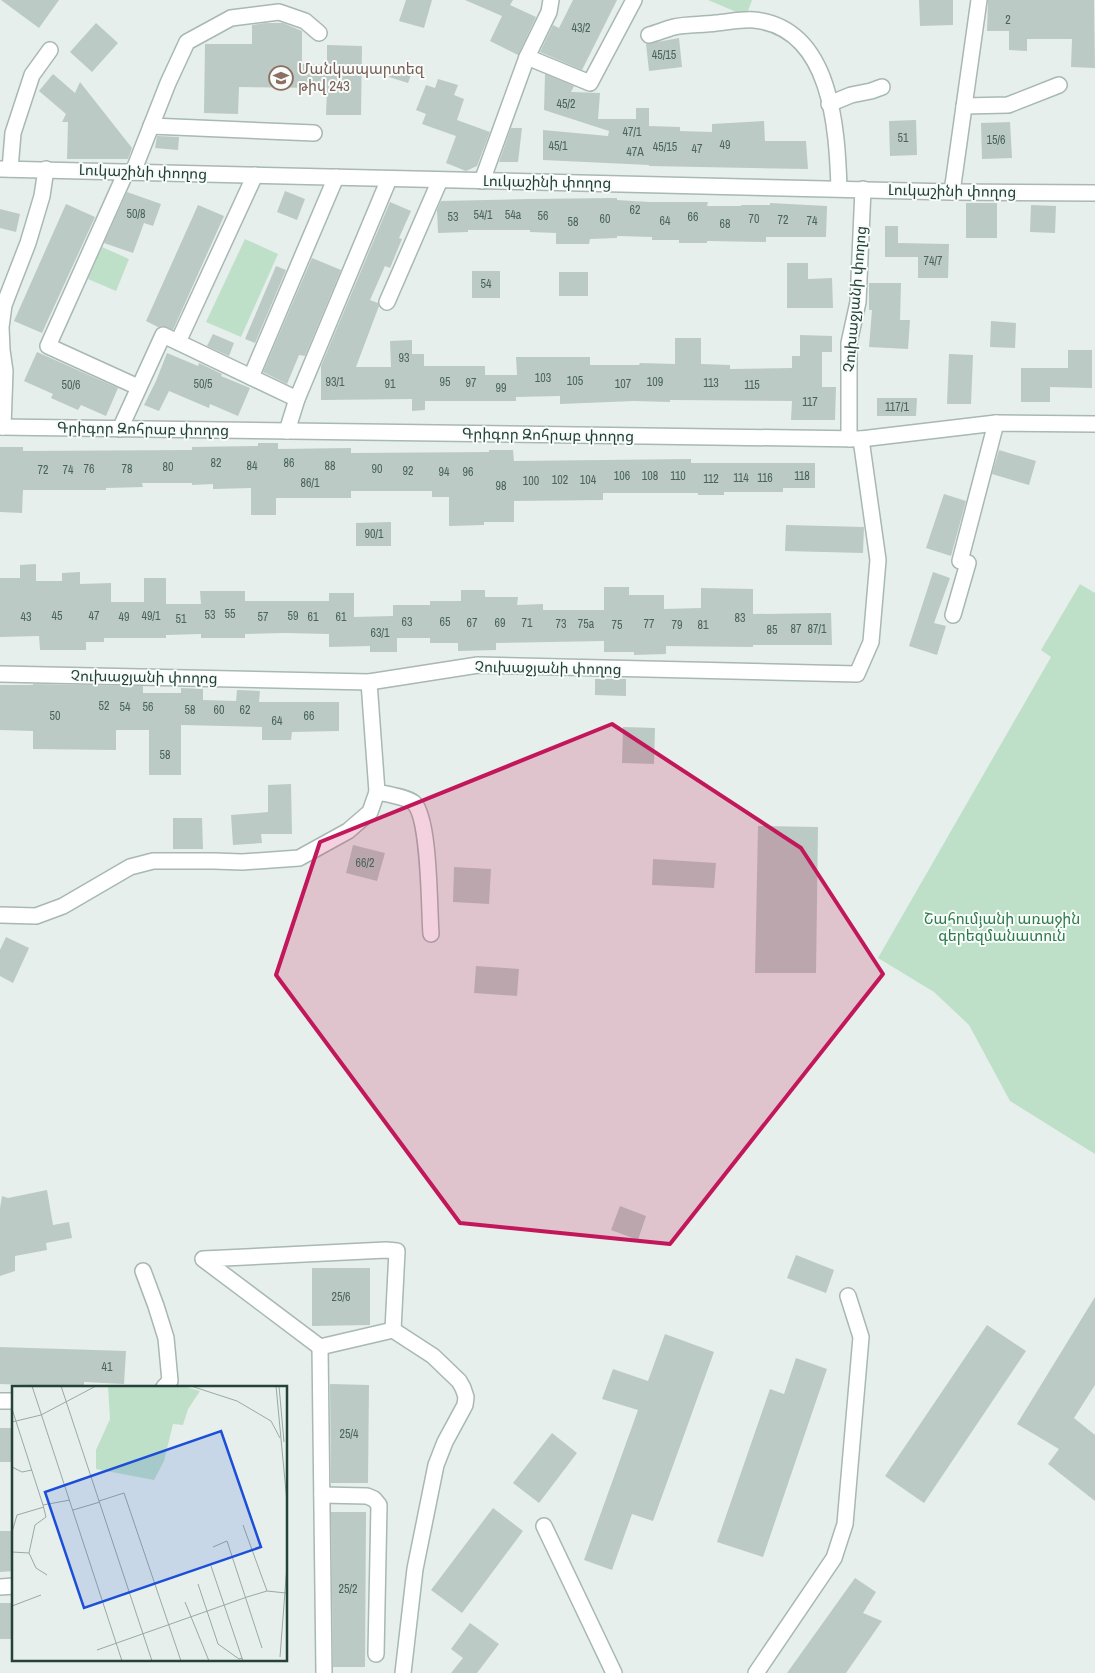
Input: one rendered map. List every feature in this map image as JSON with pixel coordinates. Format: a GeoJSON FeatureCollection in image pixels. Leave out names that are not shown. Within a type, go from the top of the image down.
{"type":"FeatureCollection","features":[{"type":"Feature","properties":{"kind":"street"},"geometry":{"type":"LineString","coordinates":[[482,181],[527,57],[550,12],[551,0]]}},
{"type":"Feature","properties":{"kind":"street"},"geometry":{"type":"LineString","coordinates":[[527,57],[590,83],[634,0]]}},
{"type":"Feature","properties":{"kind":"street"},"geometry":{"type":"LineString","coordinates":[[952,192],[979,0]]}},
{"type":"Feature","properties":{"kind":"street"},"geometry":{"type":"LineString","coordinates":[[138,387],[48,346],[130,172],[168,83],[188,42],[231,18],[279,12],[306,21],[319,33]]}},
{"type":"Feature","properties":{"kind":"street"},"geometry":{"type":"LineString","coordinates":[[649,35],[675,26],[754,20],[772,24],[798,39],[810,52],[821,74],[830,104],[834,120],[839,188]]}},
{"type":"Feature","properties":{"kind":"street"},"geometry":{"type":"LineString","coordinates":[[5,169],[13,132],[32,75],[50,50]]}},
{"type":"Feature","properties":{"kind":"street"},"geometry":{"type":"LineString","coordinates":[[964,106],[1008,105],[1059,85]]}},
{"type":"Feature","properties":{"kind":"street"},"geometry":{"type":"LineString","coordinates":[[830,104],[851,95],[882,87]]}},
{"type":"Feature","properties":{"kind":"street"},"geometry":{"type":"LineString","coordinates":[[151,126],[314,133]]}},
{"type":"Feature","properties":{"kind":"street","name":"Լուկաշինի փողոց"},"geometry":{"type":"LineString","coordinates":[[5,169],[952,192],[1095,193]]}},
{"type":"Feature","properties":{"kind":"street"},"geometry":{"type":"LineString","coordinates":[[1,427],[5,371],[1,327],[3,312],[12,281],[31,234],[42,196],[46,169]]}},
{"type":"Feature","properties":{"kind":"street"},"geometry":{"type":"LineString","coordinates":[[178,342],[255,175]]}},
{"type":"Feature","properties":{"kind":"street"},"geometry":{"type":"LineString","coordinates":[[251,377],[336,177]]}},
{"type":"Feature","properties":{"kind":"street"},"geometry":{"type":"LineString","coordinates":[[286,432],[297,399],[389,179]]}},
{"type":"Feature","properties":{"kind":"street"},"geometry":{"type":"LineString","coordinates":[[386,302],[440,180]]}},
{"type":"Feature","properties":{"kind":"street","name":"Չուխաջյանի փողոց"},"geometry":{"type":"LineString","coordinates":[[0,674],[369,682],[478,665],[857,674],[871,642],[878,560],[855,439],[849,343],[858,302],[863,189]]}},
{"type":"Feature","properties":{"kind":"street"},"geometry":{"type":"LineString","coordinates":[[120,429],[163,334],[297,399]]}},
{"type":"Feature","properties":{"kind":"street"},"geometry":{"type":"LineString","coordinates":[[953,615],[968,563],[960,561],[996,423]]}},
{"type":"Feature","properties":{"kind":"street","name":"Գրիգոր Զոհրաբ փողոց"},"geometry":{"type":"LineString","coordinates":[[1,427],[855,439],[996,423],[1095,424]]}},
{"type":"Feature","properties":{"kind":"street"},"geometry":{"type":"LineString","coordinates":[[0,915],[36,916],[63,906],[130,867],[154,862],[242,862],[299,858],[348,831],[370,812],[377,792],[369,682]]}},
{"type":"Feature","properties":{"kind":"street"},"geometry":{"type":"LineString","coordinates":[[377,792],[414,803],[420,815],[426,846],[430,934]]}},
{"type":"Feature","properties":{"kind":"street"},"geometry":{"type":"LineString","coordinates":[[394,1330],[397,1251],[203,1259],[320,1347],[394,1330],[433,1356],[464,1388],[465,1404],[445,1442],[436,1465],[415,1569],[403,1673]]}},
{"type":"Feature","properties":{"kind":"street"},"geometry":{"type":"LineString","coordinates":[[142,1271],[166,1338],[170,1381],[165,1386]]}},
{"type":"Feature","properties":{"kind":"street"},"geometry":{"type":"LineString","coordinates":[[756,1673],[834,1558],[845,1524],[861,1337],[848,1296]]}},
{"type":"Feature","properties":{"kind":"street"},"geometry":{"type":"LineString","coordinates":[[320,1347],[324,1673]]}},
{"type":"Feature","properties":{"kind":"street"},"geometry":{"type":"LineString","coordinates":[[322,1495],[368,1496],[379,1505],[376,1654]]}},
{"type":"Feature","properties":{"kind":"street"},"geometry":{"type":"LineString","coordinates":[[544,1526],[614,1673]]}},
{"type":"Feature","properties":{"kind":"highlighted area"},"geometry":{"type":"Polygon","coordinates":[[[612,724],[801,848],[883,974],[670,1244],[460,1223],[276,975],[320,842],[612,724]]]}},
{"type":"Feature","properties":{"kind":"green space"},"geometry":{"type":"Polygon","coordinates":[[[708,0],[752,0],[746,16],[708,0]]]}},
{"type":"Feature","properties":{"kind":"green space"},"geometry":{"type":"Polygon","coordinates":[[[245,239],[278,254],[241,337],[206,322],[245,239]]]}},
{"type":"Feature","properties":{"kind":"green space"},"geometry":{"type":"Polygon","coordinates":[[[102,247],[129,259],[116,291],[88,279],[102,247]]]}},
{"type":"Feature","properties":{"kind":"green space","name":"Շահումյանի առաջին գերեզմանատուն"},"geometry":{"type":"Polygon","coordinates":[[[1080,584],[1095,593],[1095,1154],[1010,1101],[969,1025],[934,992],[878,958],[1051,657],[1041,650],[1080,584]]]}},
{"type":"Feature","properties":{"kind":"building"},"geometry":{"type":"Polygon","coordinates":[[[1,0],[59,0],[39,28],[1,0]]]}},
{"type":"Feature","properties":{"kind":"building"},"geometry":{"type":"Polygon","coordinates":[[[406,0],[432,0],[424,28],[399,21],[406,0]]]}},
{"type":"Feature","properties":{"kind":"building"},"geometry":{"type":"Polygon","coordinates":[[[465,0],[513,0],[510,5],[536,17],[518,55],[490,41],[502,16],[465,0]]]}},
{"type":"Feature","properties":{"kind":"building"},"geometry":{"type":"Polygon","coordinates":[[[573,0],[617,0],[582,70],[540,52],[553,25],[559,28],[573,0]]]}},
{"type":"Feature","properties":{"kind":"building"},"geometry":{"type":"Polygon","coordinates":[[[919,0],[953,0],[953,25],[920,26],[919,0]]]}},
{"type":"Feature","properties":{"kind":"building"},"geometry":{"type":"Polygon","coordinates":[[[988,0],[1094,0],[1095,68],[1071,67],[1072,39],[1027,39],[1027,51],[1009,50],[1009,31],[987,31],[988,0]]]}},
{"type":"Feature","properties":{"kind":"building"},"geometry":{"type":"Polygon","coordinates":[[[96,23],[118,43],[92,72],[70,52],[96,23]]]}},
{"type":"Feature","properties":{"kind":"building"},"geometry":{"type":"Polygon","coordinates":[[[283,23],[302,31],[302,64],[327,64],[327,45],[362,46],[361,115],[326,115],[327,88],[239,87],[238,114],[204,113],[205,44],[252,44],[252,25],[283,23]]]}},
{"type":"Feature","properties":{"kind":"building"},"geometry":{"type":"Polygon","coordinates":[[[679,38],[682,67],[649,71],[646,44],[679,38]]]}},
{"type":"Feature","properties":{"kind":"building"},"geometry":{"type":"Polygon","coordinates":[[[394,65],[412,72],[408,83],[389,77],[394,65]]]}},
{"type":"Feature","properties":{"kind":"building"},"geometry":{"type":"Polygon","coordinates":[[[53,74],[75,93],[80,82],[132,148],[128,159],[67,159],[68,122],[62,122],[66,114],[39,91],[53,74]]]}},
{"type":"Feature","properties":{"kind":"building"},"geometry":{"type":"Polygon","coordinates":[[[545,74],[574,86],[571,92],[600,93],[598,119],[636,119],[636,108],[649,108],[649,126],[680,127],[680,131],[712,132],[712,124],[764,121],[765,141],[806,141],[808,169],[649,166],[543,160],[543,130],[608,136],[609,131],[544,110],[545,74]]]}},
{"type":"Feature","properties":{"kind":"building"},"geometry":{"type":"Polygon","coordinates":[[[438,79],[458,85],[454,95],[464,99],[457,120],[490,132],[477,166],[466,171],[446,163],[456,136],[422,124],[426,114],[416,110],[426,85],[435,88],[438,79]]]}},
{"type":"Feature","properties":{"kind":"building"},"geometry":{"type":"Polygon","coordinates":[[[916,120],[917,155],[890,156],[889,121],[916,120]]]}},
{"type":"Feature","properties":{"kind":"building"},"geometry":{"type":"Polygon","coordinates":[[[1010,122],[1012,158],[982,159],[981,123],[1010,122]]]}},
{"type":"Feature","properties":{"kind":"building"},"geometry":{"type":"Polygon","coordinates":[[[511,128],[522,128],[518,162],[499,162],[511,128]]]}},
{"type":"Feature","properties":{"kind":"building"},"geometry":{"type":"Polygon","coordinates":[[[157,136],[179,137],[178,150],[155,148],[157,136]]]}},
{"type":"Feature","properties":{"kind":"building"},"geometry":{"type":"Polygon","coordinates":[[[285,191],[305,199],[297,220],[277,212],[285,191]]]}},
{"type":"Feature","properties":{"kind":"building"},"geometry":{"type":"Polygon","coordinates":[[[127,192],[161,204],[153,226],[144,223],[133,253],[104,243],[127,192]]]}},
{"type":"Feature","properties":{"kind":"building"},"geometry":{"type":"Polygon","coordinates":[[[617,198],[617,200],[649,202],[708,202],[707,206],[770,205],[770,203],[827,206],[826,237],[766,237],[766,242],[707,241],[707,243],[679,243],[679,240],[652,240],[652,237],[617,236],[617,238],[590,239],[589,244],[556,244],[556,233],[530,232],[530,230],[468,230],[468,232],[438,233],[437,210],[441,201],[617,198]]]}},
{"type":"Feature","properties":{"kind":"building"},"geometry":{"type":"Polygon","coordinates":[[[390,202],[411,211],[399,238],[402,239],[390,268],[385,266],[370,300],[378,303],[379,306],[356,367],[391,367],[390,341],[412,340],[412,354],[424,354],[424,366],[485,366],[485,375],[517,375],[516,357],[590,357],[590,365],[675,364],[675,338],[701,338],[701,364],[730,365],[730,369],[792,368],[792,356],[800,356],[800,335],[832,336],[832,352],[822,352],[822,387],[836,387],[835,420],[791,420],[792,401],[670,400],[670,402],[634,401],[560,404],[560,396],[516,397],[516,401],[425,401],[425,410],[412,411],[412,399],[321,400],[321,366],[390,202]]]}},
{"type":"Feature","properties":{"kind":"building"},"geometry":{"type":"Polygon","coordinates":[[[966,203],[997,203],[997,238],[966,238],[966,203]]]}},
{"type":"Feature","properties":{"kind":"building"},"geometry":{"type":"Polygon","coordinates":[[[66,204],[95,217],[42,333],[14,321],[66,204]]]}},
{"type":"Feature","properties":{"kind":"building"},"geometry":{"type":"Polygon","coordinates":[[[198,205],[224,216],[173,330],[163,326],[158,327],[146,321],[198,205]]]}},
{"type":"Feature","properties":{"kind":"building"},"geometry":{"type":"Polygon","coordinates":[[[1031,205],[1056,206],[1055,233],[1030,232],[1031,205]]]}},
{"type":"Feature","properties":{"kind":"building"},"geometry":{"type":"Polygon","coordinates":[[[0,209],[20,214],[16,232],[0,228],[0,209]]]}},
{"type":"Feature","properties":{"kind":"building"},"geometry":{"type":"Polygon","coordinates":[[[885,226],[898,226],[898,243],[949,244],[948,278],[918,278],[918,257],[885,257],[885,226]]]}},
{"type":"Feature","properties":{"kind":"building"},"geometry":{"type":"Polygon","coordinates":[[[312,258],[341,270],[305,356],[299,355],[287,384],[263,372],[312,258]]]}},
{"type":"Feature","properties":{"kind":"building"},"geometry":{"type":"Polygon","coordinates":[[[787,263],[808,263],[808,279],[832,278],[833,308],[787,308],[787,263]]]}},
{"type":"Feature","properties":{"kind":"building"},"geometry":{"type":"Polygon","coordinates":[[[276,266],[286,270],[255,343],[245,339],[276,266]]]}},
{"type":"Feature","properties":{"kind":"building"},"geometry":{"type":"Polygon","coordinates":[[[472,271],[500,271],[500,298],[472,298],[472,271]]]}},
{"type":"Feature","properties":{"kind":"building"},"geometry":{"type":"Polygon","coordinates":[[[559,272],[588,272],[588,296],[559,296],[559,272]]]}},
{"type":"Feature","properties":{"kind":"building"},"geometry":{"type":"Polygon","coordinates":[[[869,283],[901,283],[900,320],[910,320],[908,349],[869,347],[872,310],[869,310],[869,283]]]}},
{"type":"Feature","properties":{"kind":"building"},"geometry":{"type":"Polygon","coordinates":[[[991,321],[1016,323],[1015,348],[990,347],[991,321]]]}},
{"type":"Feature","properties":{"kind":"building"},"geometry":{"type":"Polygon","coordinates":[[[213,334],[234,343],[229,356],[207,346],[213,334]]]}},
{"type":"Feature","properties":{"kind":"building"},"geometry":{"type":"Polygon","coordinates":[[[1068,350],[1092,350],[1092,388],[1050,387],[1050,402],[1021,402],[1021,368],[1068,368],[1068,350]]]}},
{"type":"Feature","properties":{"kind":"building"},"geometry":{"type":"Polygon","coordinates":[[[37,352],[118,388],[106,416],[81,405],[78,410],[51,398],[53,394],[24,381],[37,352]]]}},
{"type":"Feature","properties":{"kind":"building"},"geometry":{"type":"Polygon","coordinates":[[[167,353],[198,366],[199,363],[222,374],[221,376],[250,388],[238,416],[210,404],[209,408],[169,391],[159,411],[144,405],[167,353]]]}},
{"type":"Feature","properties":{"kind":"building"},"geometry":{"type":"Polygon","coordinates":[[[949,354],[973,355],[971,404],[947,404],[949,354]]]}},
{"type":"Feature","properties":{"kind":"building"},"geometry":{"type":"Polygon","coordinates":[[[877,398],[917,398],[916,416],[877,416],[877,398]]]}},
{"type":"Feature","properties":{"kind":"building"},"geometry":{"type":"Polygon","coordinates":[[[258,443],[278,443],[278,449],[351,448],[351,453],[489,452],[489,450],[513,450],[514,461],[691,459],[691,463],[815,463],[815,488],[783,488],[783,492],[724,492],[724,495],[698,495],[698,493],[603,493],[603,500],[514,501],[514,522],[484,522],[484,525],[449,526],[449,497],[432,497],[432,491],[351,491],[351,498],[276,498],[276,515],[251,515],[251,488],[213,489],[213,484],[192,485],[192,483],[142,483],[143,487],[106,488],[106,490],[23,490],[22,513],[0,512],[0,447],[23,447],[23,451],[192,450],[192,447],[258,446],[258,443]]]}},
{"type":"Feature","properties":{"kind":"building"},"geometry":{"type":"Polygon","coordinates":[[[999,450],[1036,461],[1029,485],[992,474],[999,450]]]}},
{"type":"Feature","properties":{"kind":"building"},"geometry":{"type":"Polygon","coordinates":[[[944,494],[966,501],[951,556],[926,548],[944,494]]]}},
{"type":"Feature","properties":{"kind":"building"},"geometry":{"type":"Polygon","coordinates":[[[391,522],[391,546],[356,546],[356,523],[391,522]]]}},
{"type":"Feature","properties":{"kind":"building"},"geometry":{"type":"Polygon","coordinates":[[[786,525],[864,527],[863,553],[785,551],[786,525]]]}},
{"type":"Feature","properties":{"kind":"building"},"geometry":{"type":"Polygon","coordinates":[[[36,564],[36,581],[62,581],[62,573],[80,572],[80,584],[111,583],[111,602],[144,602],[144,578],[166,578],[166,604],[201,604],[200,591],[245,591],[245,601],[329,601],[329,593],[354,593],[354,617],[393,616],[393,605],[430,605],[430,601],[461,601],[461,590],[485,590],[485,597],[518,597],[517,605],[543,604],[543,610],[604,610],[604,587],[629,587],[629,595],[664,595],[664,609],[701,608],[701,588],[753,589],[753,614],[831,613],[832,645],[753,645],[753,647],[666,646],[666,654],[634,655],[634,652],[604,652],[604,641],[496,643],[496,650],[458,651],[458,643],[430,643],[430,638],[397,638],[397,652],[370,652],[370,646],[329,647],[329,634],[285,633],[245,634],[245,638],[201,638],[201,634],[166,635],[166,638],[104,638],[104,642],[86,642],[86,650],[40,650],[39,636],[0,637],[0,578],[20,578],[20,565],[36,564]]]}},
{"type":"Feature","properties":{"kind":"building"},"geometry":{"type":"Polygon","coordinates":[[[933,572],[950,578],[934,623],[946,626],[937,655],[909,646],[933,572]]]}},
{"type":"Feature","properties":{"kind":"building"},"geometry":{"type":"Polygon","coordinates":[[[595,679],[626,679],[626,696],[595,695],[595,679]]]}},
{"type":"Feature","properties":{"kind":"building"},"geometry":{"type":"Polygon","coordinates":[[[0,685],[143,686],[143,693],[181,693],[181,688],[203,689],[203,700],[236,701],[237,690],[260,691],[259,702],[339,702],[339,731],[292,732],[291,740],[262,740],[262,727],[181,725],[181,775],[149,775],[149,730],[116,730],[116,750],[33,749],[33,731],[0,730],[0,685]]]}},
{"type":"Feature","properties":{"kind":"building"},"geometry":{"type":"Polygon","coordinates":[[[623,727],[655,728],[654,764],[622,763],[623,727]]]}},
{"type":"Feature","properties":{"kind":"building"},"geometry":{"type":"Polygon","coordinates":[[[291,784],[292,834],[261,834],[262,843],[233,845],[231,815],[268,812],[268,785],[291,784]]]}},
{"type":"Feature","properties":{"kind":"building"},"geometry":{"type":"Polygon","coordinates":[[[173,818],[202,818],[203,849],[173,849],[173,818]]]}},
{"type":"Feature","properties":{"kind":"building"},"geometry":{"type":"Polygon","coordinates":[[[758,826],[818,827],[816,973],[755,973],[758,826]]]}},
{"type":"Feature","properties":{"kind":"building"},"geometry":{"type":"Polygon","coordinates":[[[353,845],[385,853],[377,881],[346,873],[353,845]]]}},
{"type":"Feature","properties":{"kind":"building"},"geometry":{"type":"Polygon","coordinates":[[[653,859],[716,863],[714,888],[652,885],[653,859]]]}},
{"type":"Feature","properties":{"kind":"building"},"geometry":{"type":"Polygon","coordinates":[[[454,867],[491,869],[489,904],[453,902],[454,867]]]}},
{"type":"Feature","properties":{"kind":"building"},"geometry":{"type":"Polygon","coordinates":[[[6,937],[29,948],[13,983],[0,976],[0,950],[6,937]]]}},
{"type":"Feature","properties":{"kind":"building"},"geometry":{"type":"Polygon","coordinates":[[[476,966],[519,969],[517,996],[474,993],[476,966]]]}},
{"type":"Feature","properties":{"kind":"building"},"geometry":{"type":"Polygon","coordinates":[[[47,1190],[53,1225],[69,1222],[72,1238],[46,1243],[47,1250],[15,1256],[15,1271],[0,1276],[0,1208],[2,1196],[8,1198],[47,1190]]]}},
{"type":"Feature","properties":{"kind":"building"},"geometry":{"type":"Polygon","coordinates":[[[620,1206],[646,1216],[638,1240],[611,1230],[620,1206]]]}},
{"type":"Feature","properties":{"kind":"building"},"geometry":{"type":"Polygon","coordinates":[[[796,1255],[834,1270],[826,1293],[787,1278],[796,1255]]]}},
{"type":"Feature","properties":{"kind":"building"},"geometry":{"type":"Polygon","coordinates":[[[312,1268],[370,1268],[370,1325],[312,1326],[312,1268]]]}},
{"type":"Feature","properties":{"kind":"building"},"geometry":{"type":"Polygon","coordinates":[[[1095,1297],[1095,1385],[1074,1418],[1095,1435],[1095,1501],[1048,1464],[1059,1449],[1017,1424],[1095,1297]]]}},
{"type":"Feature","properties":{"kind":"building"},"geometry":{"type":"Polygon","coordinates":[[[987,1325],[1026,1351],[924,1503],[885,1476],[987,1325]]]}},
{"type":"Feature","properties":{"kind":"building"},"geometry":{"type":"Polygon","coordinates":[[[665,1334],[714,1352],[653,1521],[632,1514],[612,1570],[584,1560],[638,1410],[602,1399],[613,1369],[648,1381],[665,1334]]]}},
{"type":"Feature","properties":{"kind":"building"},"geometry":{"type":"Polygon","coordinates":[[[0,1347],[126,1351],[124,1384],[84,1382],[84,1386],[29,1386],[0,1384],[0,1347]]]}},
{"type":"Feature","properties":{"kind":"building"},"geometry":{"type":"Polygon","coordinates":[[[796,1358],[827,1369],[763,1557],[717,1542],[770,1389],[784,1394],[796,1358]]]}},
{"type":"Feature","properties":{"kind":"building"},"geometry":{"type":"Polygon","coordinates":[[[330,1384],[369,1385],[368,1483],[331,1483],[330,1384]]]}},
{"type":"Feature","properties":{"kind":"building"},"geometry":{"type":"Polygon","coordinates":[[[0,1428],[12,1428],[12,1462],[0,1462],[0,1428]]]}},
{"type":"Feature","properties":{"kind":"building"},"geometry":{"type":"Polygon","coordinates":[[[552,1433],[577,1453],[539,1503],[513,1483],[552,1433]]]}},
{"type":"Feature","properties":{"kind":"building"},"geometry":{"type":"Polygon","coordinates":[[[493,1508],[523,1531],[462,1613],[431,1590],[493,1508]]]}},
{"type":"Feature","properties":{"kind":"building"},"geometry":{"type":"Polygon","coordinates":[[[331,1512],[366,1512],[365,1667],[333,1667],[331,1512]]]}},
{"type":"Feature","properties":{"kind":"building"},"geometry":{"type":"Polygon","coordinates":[[[0,1531],[12,1531],[12,1571],[0,1572],[0,1531]]]}},
{"type":"Feature","properties":{"kind":"building"},"geometry":{"type":"Polygon","coordinates":[[[855,1578],[876,1592],[863,1613],[882,1621],[846,1673],[787,1673],[855,1578]]]}},
{"type":"Feature","properties":{"kind":"building"},"geometry":{"type":"Polygon","coordinates":[[[0,1603],[12,1603],[12,1639],[0,1639],[0,1603]]]}},
{"type":"Feature","properties":{"kind":"building"},"geometry":{"type":"Polygon","coordinates":[[[470,1623],[499,1644],[477,1673],[451,1673],[463,1658],[451,1649],[470,1623]]]}},
{"type":"Feature","properties":{"kind":"place","name":"Մանկապարտեզ թիվ 243"},"geometry":{"type":"Point","coordinates":[281,78]}}]}
